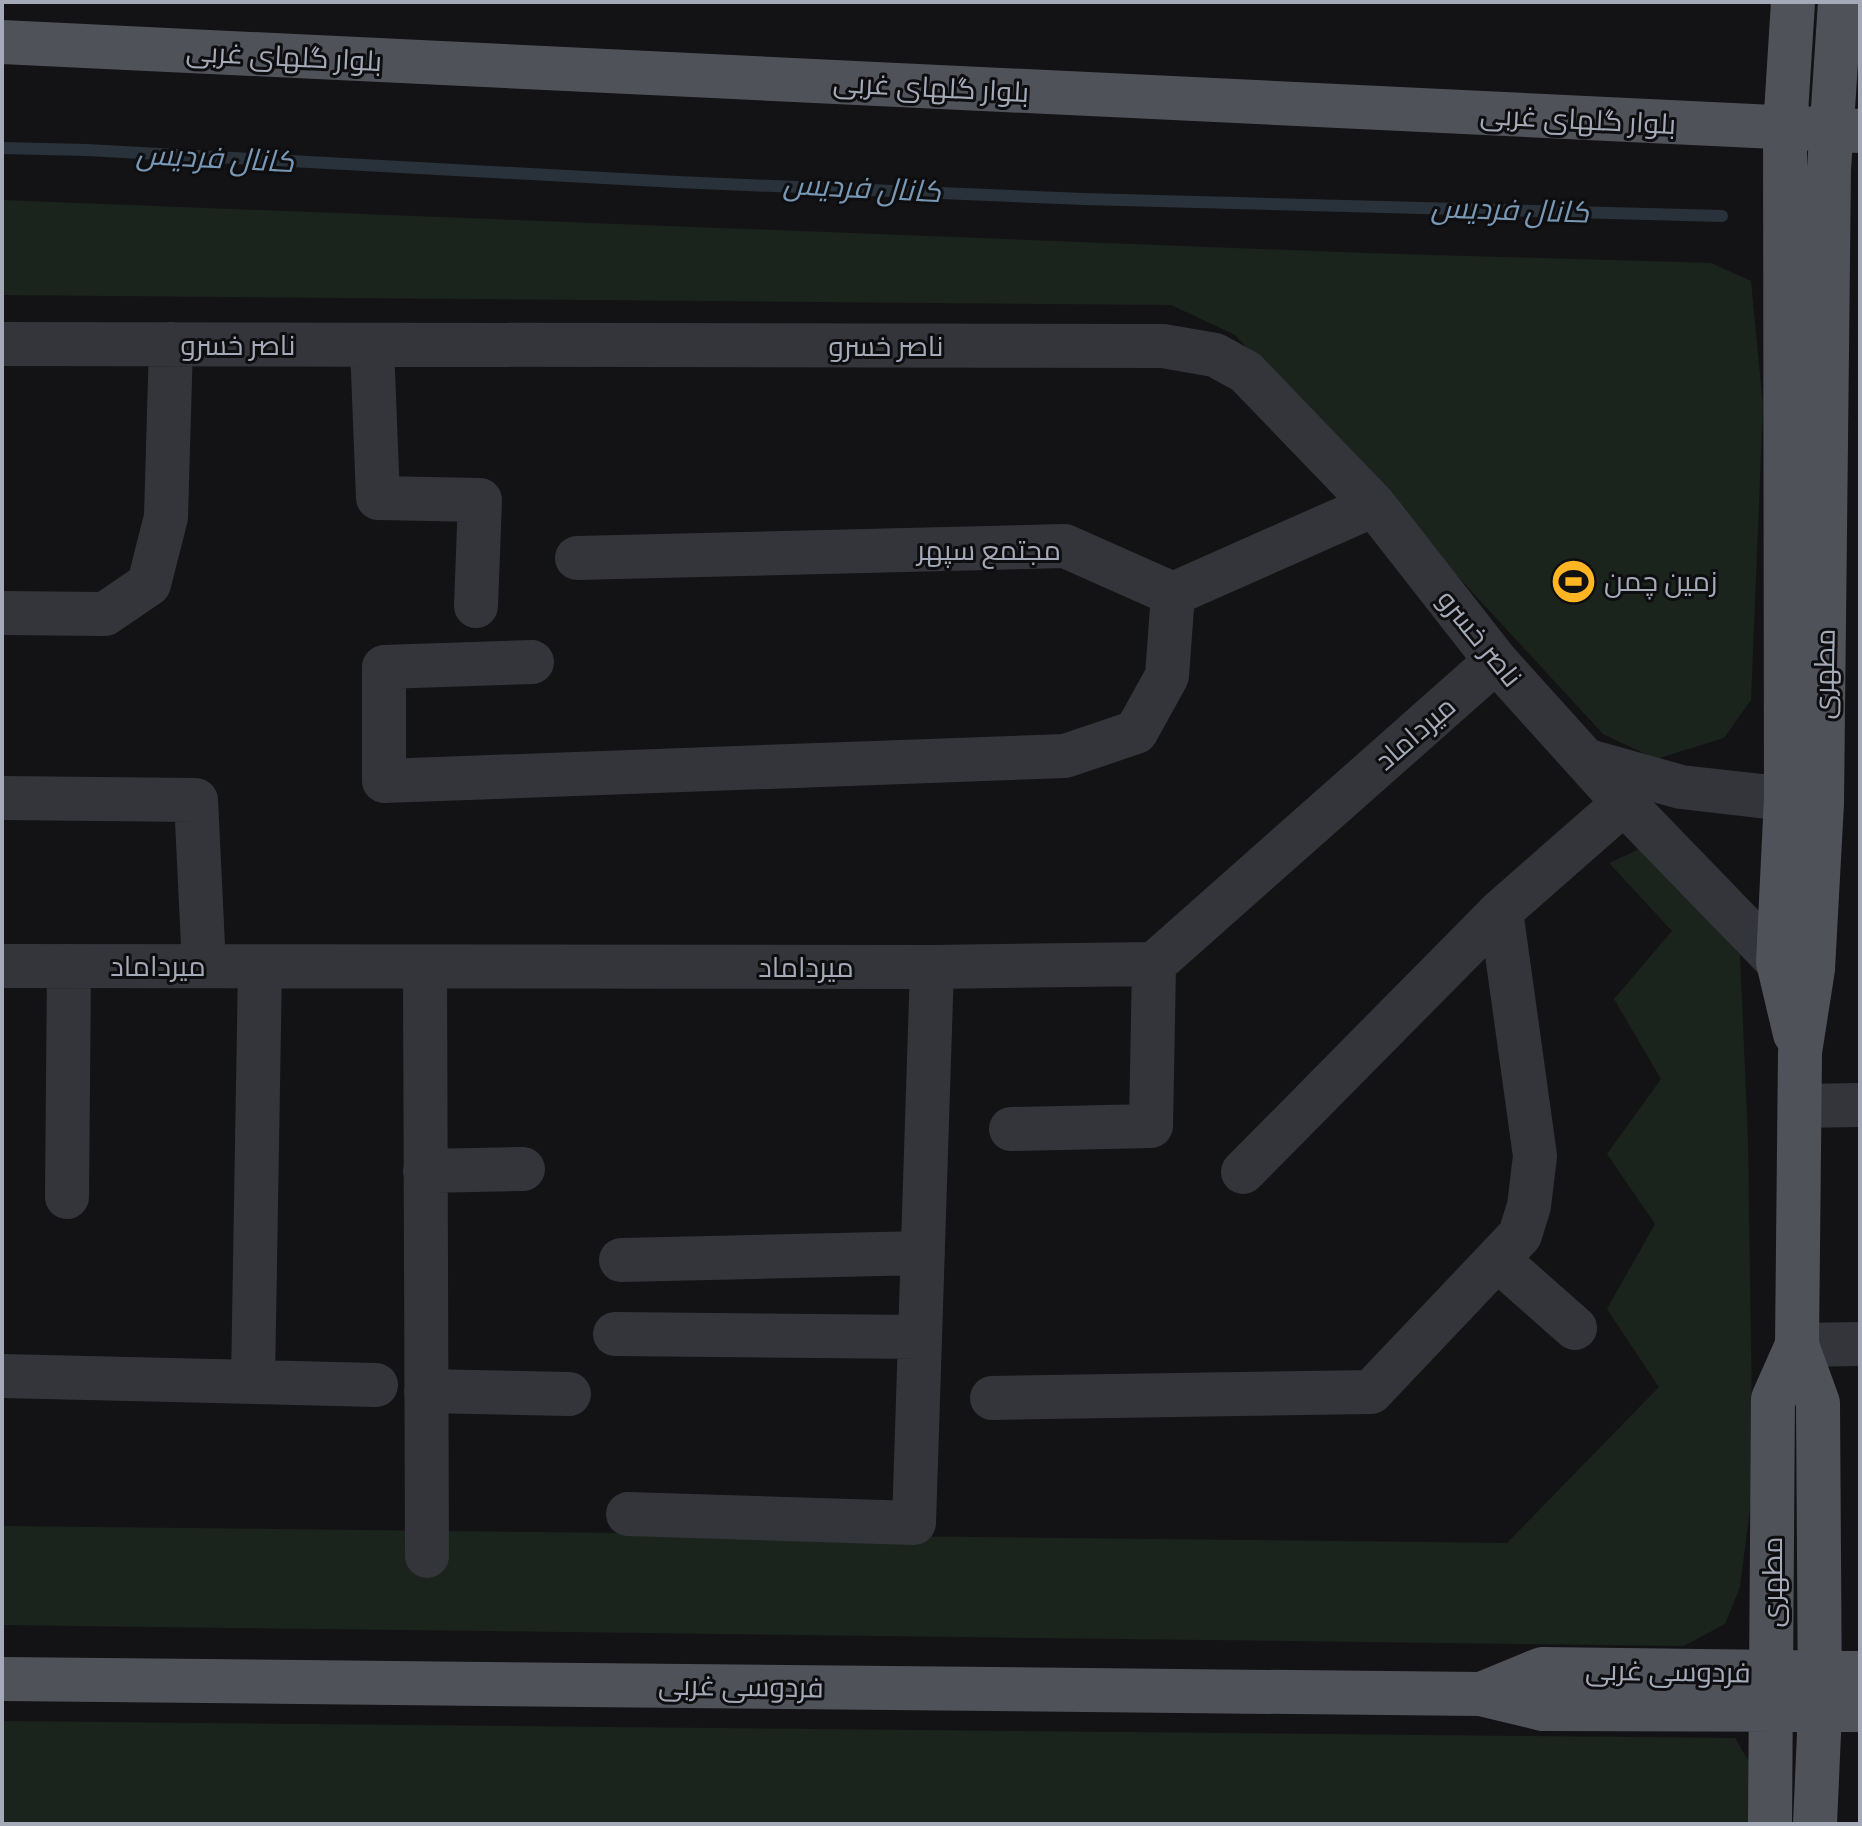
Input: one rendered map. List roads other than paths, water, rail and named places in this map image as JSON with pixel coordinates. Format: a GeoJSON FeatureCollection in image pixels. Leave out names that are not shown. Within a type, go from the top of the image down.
{"type":"FeatureCollection","features":[{"type":"Feature","properties":{"kind":"main road"},"geometry":{"type":"LineString","coordinates":[[1793,2],[1785,129],[1804,800]]}},
{"type":"Feature","properties":{"kind":"main road","name":"مطهری"},"geometry":{"type":"LineString","coordinates":[[1815,1824],[1840,1692],[1818,1403],[1797,1345],[1800,1052],[1796,966],[1828,251],[1845,131],[1840,2]]}},
{"type":"Feature","properties":{"kind":"main road","name":"بلوار گلهای غربی"},"geometry":{"type":"LineString","coordinates":[[2,42],[1845,131]]}},
{"type":"Feature","properties":{"kind":"main road"},"geometry":{"type":"LineString","coordinates":[[1828,251],[1843,212],[1860,187]]}},
{"type":"Feature","properties":{"kind":"main road","name":"مطهری"},"geometry":{"type":"LineString","coordinates":[[1770,1824],[1773,1399],[1797,1345]]}},
{"type":"Feature","properties":{"kind":"main road","name":"فردوسی غربی"},"geometry":{"type":"LineString","coordinates":[[2,1679],[1481,1694],[1543,1709],[1772,1691],[1840,1692]]}},
{"type":"Feature","properties":{"kind":"street","name":"ناصر خسرو"},"geometry":{"type":"LineString","coordinates":[[2,344],[1163,346],[1215,355],[1246,372],[1374,505],[1496,661],[1624,803],[1796,966]]}},
{"type":"Feature","properties":{"kind":"street"},"geometry":{"type":"LineString","coordinates":[[2,613],[105,614],[149,584],[166,517],[171,344]]}},
{"type":"Feature","properties":{"kind":"street"},"geometry":{"type":"LineString","coordinates":[[372,346],[378,498],[480,500],[476,606]]}},
{"type":"Feature","properties":{"kind":"street"},"geometry":{"type":"LineString","coordinates":[[532,662],[384,667],[384,781],[1065,756],[1136,732],[1167,676],[1173,594],[1374,505]]}},
{"type":"Feature","properties":{"kind":"street","name":"مجتمع سپهر"},"geometry":{"type":"LineString","coordinates":[[577,558],[1065,546],[1173,594]]}},
{"type":"Feature","properties":{"kind":"street","name":"میرداماد"},"geometry":{"type":"LineString","coordinates":[[2,966],[932,967],[1154,964],[1496,661]]}},
{"type":"Feature","properties":{"kind":"street"},"geometry":{"type":"LineString","coordinates":[[1588,761],[1681,787],[1804,800]]}},
{"type":"Feature","properties":{"kind":"street"},"geometry":{"type":"LineString","coordinates":[[2,798],[196,800],[204,966]]}},
{"type":"Feature","properties":{"kind":"street"},"geometry":{"type":"LineString","coordinates":[[1243,1172],[1501,911],[1624,803]]}},
{"type":"Feature","properties":{"kind":"street"},"geometry":{"type":"LineString","coordinates":[[992,1398],[1371,1392],[1520,1235],[1529,1206],[1535,1156],[1501,911]]}},
{"type":"Feature","properties":{"kind":"street"},"geometry":{"type":"LineString","coordinates":[[1011,1129],[1151,1126],[1154,964]]}},
{"type":"Feature","properties":{"kind":"street"},"geometry":{"type":"LineString","coordinates":[[67,1197],[69,966]]}},
{"type":"Feature","properties":{"kind":"street"},"geometry":{"type":"LineString","coordinates":[[253,1382],[260,967]]}},
{"type":"Feature","properties":{"kind":"street"},"geometry":{"type":"LineString","coordinates":[[425,967],[427,1556]]}},
{"type":"Feature","properties":{"kind":"street"},"geometry":{"type":"LineString","coordinates":[[628,1514],[914,1523],[932,967]]}},
{"type":"Feature","properties":{"kind":"street"},"geometry":{"type":"LineString","coordinates":[[1800,1106],[1860,1105]]}},
{"type":"Feature","properties":{"kind":"street"},"geometry":{"type":"LineString","coordinates":[[425,1171],[523,1169]]}},
{"type":"Feature","properties":{"kind":"street"},"geometry":{"type":"LineString","coordinates":[[621,1260],[923,1253]]}},
{"type":"Feature","properties":{"kind":"street"},"geometry":{"type":"LineString","coordinates":[[1498,1260],[1575,1328]]}},
{"type":"Feature","properties":{"kind":"street"},"geometry":{"type":"LineString","coordinates":[[615,1334],[920,1337]]}},
{"type":"Feature","properties":{"kind":"street"},"geometry":{"type":"LineString","coordinates":[[1797,1345],[1860,1344]]}},
{"type":"Feature","properties":{"kind":"street"},"geometry":{"type":"LineString","coordinates":[[2,1376],[376,1385]]}},
{"type":"Feature","properties":{"kind":"street"},"geometry":{"type":"LineString","coordinates":[[426,1391],[569,1394]]}},
{"type":"Feature","properties":{"kind":"waterway","name":"کانال فردیس"},"geometry":{"type":"LineString","coordinates":[[2,148],[1084,199],[1722,216]]}},
{"type":"Feature","properties":{"kind":"place","name":"زمین چمن"},"geometry":{"type":"Point","coordinates":[1573,581]}}]}
